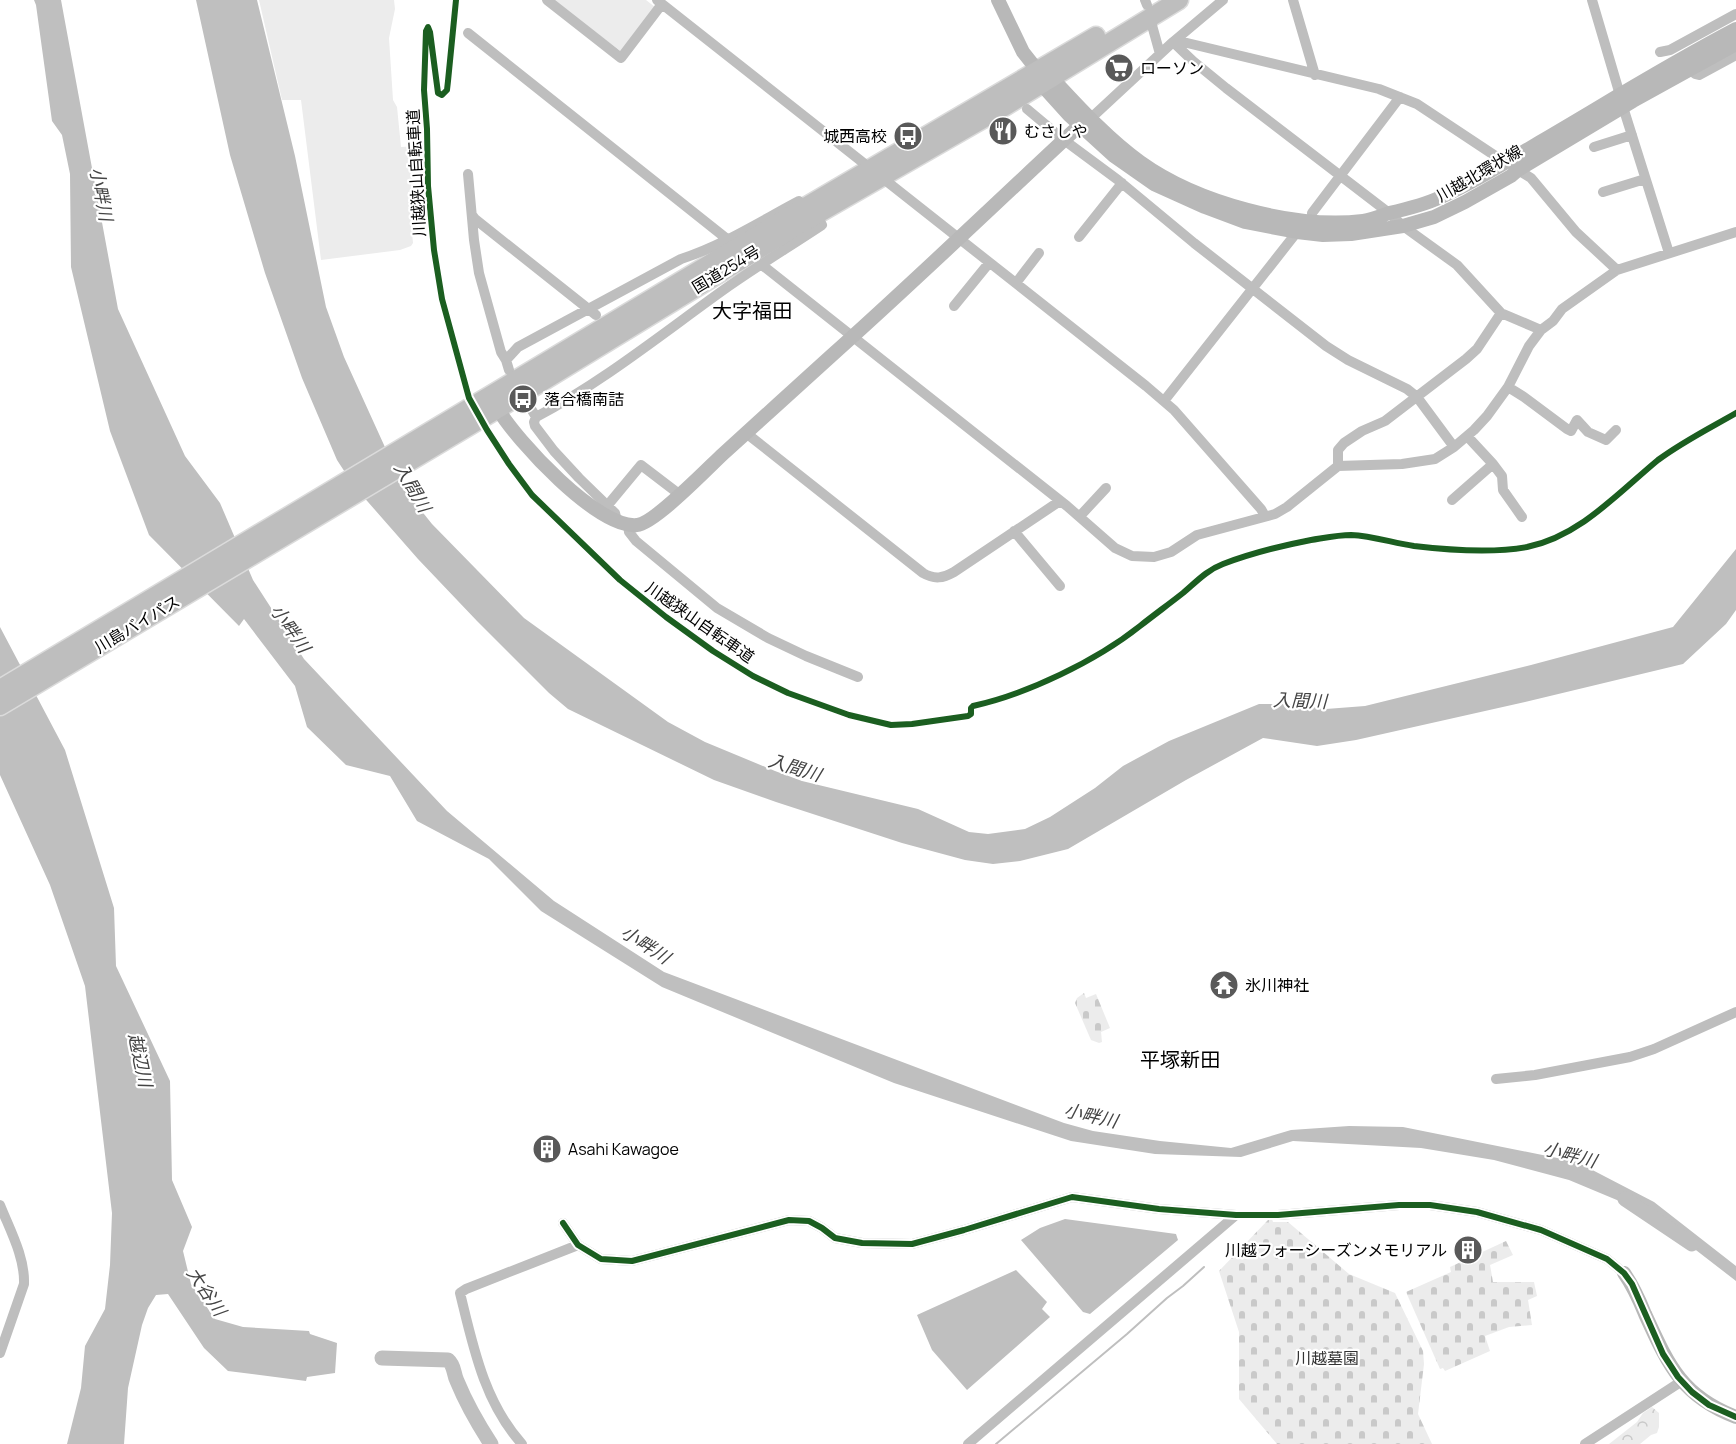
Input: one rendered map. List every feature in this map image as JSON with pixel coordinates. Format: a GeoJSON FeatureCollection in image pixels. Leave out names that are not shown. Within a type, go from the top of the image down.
{"type":"FeatureCollection","features":[{"type":"Feature","properties":{"kind":"highway","name":"国道254号"},"geometry":{"type":"LineString","coordinates":[[491,407],[871,170],[1044,78],[1149,6],[1179,0]]}},
{"type":"Feature","properties":{"kind":"highway","name":"国道254号"},"geometry":{"type":"LineString","coordinates":[[275,533],[817,215],[871,170]]}},
{"type":"Feature","properties":{"kind":"highway","name":"川島バイパス"},"geometry":{"type":"LineString","coordinates":[[0,706],[138,615],[275,533]]}},
{"type":"Feature","properties":{"kind":"highway","name":"川島バイパス"},"geometry":{"type":"LineString","coordinates":[[0,689],[138,615]]}},
{"type":"Feature","properties":{"kind":"main road","name":"川越北環状線"},"geometry":{"type":"LineString","coordinates":[[998,0],[1023,52],[1114,156],[1154,184],[1205,207],[1245,222],[1323,235],[1351,234],[1402,226],[1434,217],[1511,176],[1691,54],[1736,29]]}},
{"type":"Feature","properties":{"kind":"main road","name":"川越北環状線"},"geometry":{"type":"LineString","coordinates":[[1085,122],[1143,164],[1191,190],[1259,214],[1313,222],[1365,221],[1441,198],[1621,101],[1691,69],[1736,44]]}},
{"type":"Feature","properties":{"kind":"main road"},"geometry":{"type":"LineString","coordinates":[[491,407],[541,461],[590,506],[622,523],[639,525],[646,522],[853,336],[1085,122]]}},
{"type":"Feature","properties":{"kind":"main road"},"geometry":{"type":"LineString","coordinates":[[1623,1273],[1632,1284],[1663,1354],[1682,1382],[1709,1405],[1736,1417]]}},
{"type":"Feature","properties":{"kind":"street"},"geometry":{"type":"LineString","coordinates":[[547,0],[621,58],[660,2],[1164,401],[1262,509],[1265,516]]}},
{"type":"Feature","properties":{"kind":"street"},"geometry":{"type":"LineString","coordinates":[[1293,0],[1315,75]]}},
{"type":"Feature","properties":{"kind":"street"},"geometry":{"type":"LineString","coordinates":[[1593,0],[1621,101],[1669,253]]}},
{"type":"Feature","properties":{"kind":"street"},"geometry":{"type":"LineString","coordinates":[[1085,122],[1220,1]]}},
{"type":"Feature","properties":{"kind":"street"},"geometry":{"type":"LineString","coordinates":[[1149,6],[1160,54]]}},
{"type":"Feature","properties":{"kind":"street"},"geometry":{"type":"LineString","coordinates":[[1660,52],[1670,50],[1736,14]]}},
{"type":"Feature","properties":{"kind":"street"},"geometry":{"type":"LineString","coordinates":[[468,33],[727,239]]}},
{"type":"Feature","properties":{"kind":"street"},"geometry":{"type":"LineString","coordinates":[[1685,41],[1691,54]]}},
{"type":"Feature","properties":{"kind":"street"},"geometry":{"type":"LineString","coordinates":[[1173,42],[1183,42],[1379,89],[1417,104],[1506,163]]}},
{"type":"Feature","properties":{"kind":"street"},"geometry":{"type":"LineString","coordinates":[[1173,42],[1193,61],[1389,213],[1402,226],[1457,265],[1501,313],[1541,330]]}},
{"type":"Feature","properties":{"kind":"street"},"geometry":{"type":"LineString","coordinates":[[1691,69],[1699,75],[1736,55]]}},
{"type":"Feature","properties":{"kind":"street"},"geometry":{"type":"LineString","coordinates":[[1313,222],[1312,213],[1400,97]]}},
{"type":"Feature","properties":{"kind":"street"},"geometry":{"type":"LineString","coordinates":[[1027,109],[1326,346],[1348,360],[1396,382],[1417,397],[1454,447]]}},
{"type":"Feature","properties":{"kind":"street"},"geometry":{"type":"LineString","coordinates":[[1594,147],[1632,135]]}},
{"type":"Feature","properties":{"kind":"street"},"geometry":{"type":"LineString","coordinates":[[468,174],[483,290],[501,352],[508,365],[518,347],[592,312],[681,259],[727,239],[799,201],[871,170]]}},
{"type":"Feature","properties":{"kind":"street"},"geometry":{"type":"LineString","coordinates":[[1518,170],[1531,178],[1576,232],[1617,270]]}},
{"type":"Feature","properties":{"kind":"street"},"geometry":{"type":"LineString","coordinates":[[1603,192],[1645,179]]}},
{"type":"Feature","properties":{"kind":"street"},"geometry":{"type":"LineString","coordinates":[[1079,237],[1122,183]]}},
{"type":"Feature","properties":{"kind":"street"},"geometry":{"type":"LineString","coordinates":[[472,215],[592,312]]}},
{"type":"Feature","properties":{"kind":"street"},"geometry":{"type":"LineString","coordinates":[[817,215],[822,225],[636,347],[555,407],[536,417],[534,422],[554,451],[615,513],[636,541],[717,608],[778,642],[858,677]]}},
{"type":"Feature","properties":{"kind":"street"},"geometry":{"type":"LineString","coordinates":[[1164,401],[1297,232]]}},
{"type":"Feature","properties":{"kind":"street"},"geometry":{"type":"LineString","coordinates":[[762,264],[1080,516],[1115,548],[1132,556],[1154,557],[1171,552],[1197,535],[1275,514],[1338,466],[1419,463],[1435,459],[1454,447],[1487,416],[1508,387],[1529,346],[1562,309],[1617,270],[1736,232]]}},
{"type":"Feature","properties":{"kind":"street"},"geometry":{"type":"LineString","coordinates":[[1016,284],[1039,253]]}},
{"type":"Feature","properties":{"kind":"street"},"geometry":{"type":"LineString","coordinates":[[954,306],[989,263]]}},
{"type":"Feature","properties":{"kind":"street"},"geometry":{"type":"LineString","coordinates":[[1338,466],[1338,450],[1344,443],[1362,431],[1385,421],[1478,349],[1501,313]]}},
{"type":"Feature","properties":{"kind":"street"},"geometry":{"type":"LineString","coordinates":[[1508,387],[1567,429],[1571,430],[1577,420],[1588,432],[1606,440],[1616,430]]}},
{"type":"Feature","properties":{"kind":"street"},"geometry":{"type":"LineString","coordinates":[[530,406],[536,417]]}},
{"type":"Feature","properties":{"kind":"street"},"geometry":{"type":"LineString","coordinates":[[746,433],[931,578],[945,577],[954,572],[1060,501]]}},
{"type":"Feature","properties":{"kind":"street"},"geometry":{"type":"LineString","coordinates":[[1467,436],[1502,476],[1503,490],[1522,517]]}},
{"type":"Feature","properties":{"kind":"street"},"geometry":{"type":"LineString","coordinates":[[1452,500],[1493,464]]}},
{"type":"Feature","properties":{"kind":"street"},"geometry":{"type":"LineString","coordinates":[[607,506],[641,465],[679,494]]}},
{"type":"Feature","properties":{"kind":"street"},"geometry":{"type":"LineString","coordinates":[[1080,516],[1106,488]]}},
{"type":"Feature","properties":{"kind":"street"},"geometry":{"type":"LineString","coordinates":[[1014,531],[1060,586]]}},
{"type":"Feature","properties":{"kind":"street"},"geometry":{"type":"LineString","coordinates":[[1496,1079],[1535,1075],[1630,1058],[1736,1012]]}},
{"type":"Feature","properties":{"kind":"street"},"geometry":{"type":"LineString","coordinates":[[563,1223],[578,1245],[602,1259],[632,1261],[789,1220],[809,1221],[835,1238],[862,1243],[912,1244],[1072,1197],[1168,1210],[1236,1215],[1278,1215],[1398,1205],[1430,1205],[1498,1217],[1540,1230],[1607,1259],[1623,1273]]}},
{"type":"Feature","properties":{"kind":"street"},"geometry":{"type":"LineString","coordinates":[[0,1205],[3,1224],[16,1242],[24,1273],[24,1284],[0,1353]]}},
{"type":"Feature","properties":{"kind":"street"},"geometry":{"type":"LineString","coordinates":[[968,1444],[1236,1215]]}},
{"type":"Feature","properties":{"kind":"street"},"geometry":{"type":"LineString","coordinates":[[522,1444],[495,1407],[477,1361],[460,1293],[578,1245]]}},
{"type":"Feature","properties":{"kind":"street"},"geometry":{"type":"LineString","coordinates":[[1585,1444],[1682,1382]]}},
{"type":"Feature","properties":{"kind":"green space"},"geometry":{"type":"Polygon","coordinates":[[[259,0],[394,0],[395,9],[389,38],[393,100],[397,107],[401,147],[418,146],[423,190],[408,192],[413,243],[411,246],[400,250],[321,260],[301,100],[282,100],[259,0]]]}},
{"type":"Feature","properties":{"kind":"green space"},"geometry":{"type":"Polygon","coordinates":[[[552,0],[646,0],[655,7],[622,52],[552,0]]]}},
{"type":"Feature","properties":{"kind":"green space"},"geometry":{"type":"Polygon","coordinates":[[[1084,993],[1086,998],[1096,994],[1110,1028],[1101,1032],[1102,1042],[1099,1043],[1091,1040],[1075,1003],[1077,998],[1084,993]]]}},
{"type":"Feature","properties":{"kind":"green space","name":"川越墓園"},"geometry":{"type":"Polygon","coordinates":[[[1272,1219],[1273,1222],[1288,1222],[1349,1274],[1395,1293],[1423,1351],[1424,1364],[1418,1414],[1432,1444],[1277,1444],[1239,1399],[1239,1332],[1219,1271],[1268,1220],[1272,1219]]]}},
{"type":"Feature","properties":{"kind":"green space"},"geometry":{"type":"Polygon","coordinates":[[[1506,1241],[1513,1255],[1490,1265],[1493,1282],[1534,1282],[1537,1296],[1528,1300],[1532,1325],[1509,1327],[1485,1336],[1490,1351],[1445,1371],[1443,1368],[1440,1369],[1406,1292],[1451,1272],[1450,1267],[1506,1241]]]}},
{"type":"Feature","properties":{"kind":"green space"},"geometry":{"type":"Polygon","coordinates":[[[1652,1407],[1659,1413],[1657,1433],[1640,1444],[1609,1444],[1637,1422],[1643,1413],[1652,1407]]]}},
{"type":"Feature","properties":{"kind":"water"},"geometry":{"type":"Polygon","coordinates":[[[34,0],[61,0],[118,309],[185,456],[220,503],[253,580],[304,659],[447,811],[554,901],[664,972],[1064,1123],[1093,1131],[1231,1148],[1291,1130],[1349,1126],[1403,1127],[1577,1162],[1654,1202],[1736,1266],[1736,1281],[1648,1213],[1569,1180],[1494,1160],[1421,1148],[1293,1141],[1241,1157],[1155,1154],[1071,1141],[894,1083],[662,987],[541,911],[489,859],[417,821],[390,776],[346,765],[307,727],[295,686],[244,619],[239,626],[149,535],[110,431],[71,267],[70,174],[62,135],[52,121],[34,0]]]}},
{"type":"Feature","properties":{"kind":"water"},"geometry":{"type":"Polygon","coordinates":[[[196,0],[257,0],[295,156],[326,307],[344,357],[404,489],[432,524],[524,618],[668,722],[705,742],[775,771],[802,781],[918,809],[969,832],[988,834],[1025,829],[1050,817],[1095,788],[1123,766],[1169,741],[1259,704],[1289,704],[1326,709],[1365,706],[1673,627],[1736,549],[1736,610],[1726,624],[1683,664],[1356,740],[1317,746],[1263,738],[1068,849],[1020,861],[993,864],[965,860],[902,843],[714,780],[568,709],[477,621],[418,559],[354,486],[337,460],[302,378],[265,273],[230,155],[196,0]]]}},
{"type":"Feature","properties":{"kind":"water","name":"越辺川"},"geometry":{"type":"Polygon","coordinates":[[[0,627],[65,750],[114,908],[116,966],[170,1081],[172,1180],[192,1227],[183,1251],[191,1284],[215,1319],[243,1327],[309,1331],[310,1334],[337,1343],[335,1373],[307,1377],[306,1381],[228,1371],[204,1348],[168,1294],[156,1295],[142,1325],[128,1388],[124,1444],[67,1444],[81,1388],[85,1346],[105,1309],[112,1213],[85,986],[50,885],[0,775],[0,627]]]}},
{"type":"Feature","properties":{"kind":"water"},"geometry":{"type":"Polygon","coordinates":[[[1065,1219],[1176,1234],[1178,1240],[1090,1314],[1083,1312],[1021,1240],[1040,1228],[1065,1219]]]}},
{"type":"Feature","properties":{"kind":"water"},"geometry":{"type":"Polygon","coordinates":[[[1016,1270],[1047,1302],[1042,1309],[1050,1317],[967,1390],[932,1350],[917,1315],[1016,1270]]]}},
{"type":"Feature","properties":{"kind":"waterway","name":"小畔川"},"geometry":{"type":"LineString","coordinates":[[1625,1199],[1692,1244]]}},
{"type":"Feature","properties":{"kind":"waterway"},"geometry":{"type":"LineString","coordinates":[[996,1444],[1204,1267]]}},
{"type":"Feature","properties":{"kind":"waterway","name":"大谷川"},"geometry":{"type":"LineString","coordinates":[[382,1358],[448,1360],[468,1405],[491,1444]]}},
{"type":"Feature","properties":{"kind":"cycle path","name":"川越狭山自転車道"},"geometry":{"type":"LineString","coordinates":[[456,0],[447,90],[442,95],[438,93],[428,27],[424,90],[428,186],[434,250],[442,299],[469,398],[509,464],[532,495],[620,580],[713,651],[753,676],[788,693],[849,715],[891,725],[968,716],[973,706],[1038,685],[1103,652],[1217,567],[1277,547],[1351,535],[1414,546],[1471,550],[1514,549],[1546,541],[1564,533],[1597,512],[1667,453],[1736,413]]}},
{"type":"Feature","properties":{"kind":"cycle path"},"geometry":{"type":"LineString","coordinates":[[563,1223],[578,1245],[601,1259],[632,1261],[789,1220],[809,1221],[835,1238],[862,1243],[912,1244],[1072,1197],[1159,1209],[1236,1215],[1278,1215],[1399,1205],[1430,1205],[1477,1212],[1541,1230],[1607,1259],[1624,1273],[1632,1284],[1663,1354],[1678,1377],[1709,1405],[1736,1417]]}},
{"type":"Feature","properties":{"kind":"place","name":"ローソン"},"geometry":{"type":"Point","coordinates":[1119,68]}},
{"type":"Feature","properties":{"kind":"place","name":"むさしや"},"geometry":{"type":"Point","coordinates":[1003,131]}},
{"type":"Feature","properties":{"kind":"place","name":"城西高校"},"geometry":{"type":"Point","coordinates":[908,136]}},
{"type":"Feature","properties":{"kind":"place","name":"落合橋南詰"},"geometry":{"type":"Point","coordinates":[523,399]}},
{"type":"Feature","properties":{"kind":"place","name":"氷川神社"},"geometry":{"type":"Point","coordinates":[1224,985]}},
{"type":"Feature","properties":{"kind":"place","name":"Asahi Kawagoe"},"geometry":{"type":"Point","coordinates":[547,1149]}},
{"type":"Feature","properties":{"kind":"place","name":"川越フォーシーズンメモリアル"},"geometry":{"type":"Point","coordinates":[1468,1250]}},
{"type":"Feature","properties":{"kind":"district","name":"大字福田"},"geometry":{"type":"Point","coordinates":[752,310]}},
{"type":"Feature","properties":{"kind":"district","name":"平塚新田"},"geometry":{"type":"Point","coordinates":[1180,1059]}},
{"type":"Feature","properties":{"kind":"water label","name":"入間川"},"geometry":{"type":"Point","coordinates":[413,487]}},
{"type":"Feature","properties":{"kind":"water label","name":"入間川"},"geometry":{"type":"Point","coordinates":[1300,700]}},
{"type":"Feature","properties":{"kind":"water label","name":"入間川"},"geometry":{"type":"Point","coordinates":[795,767]}}]}
